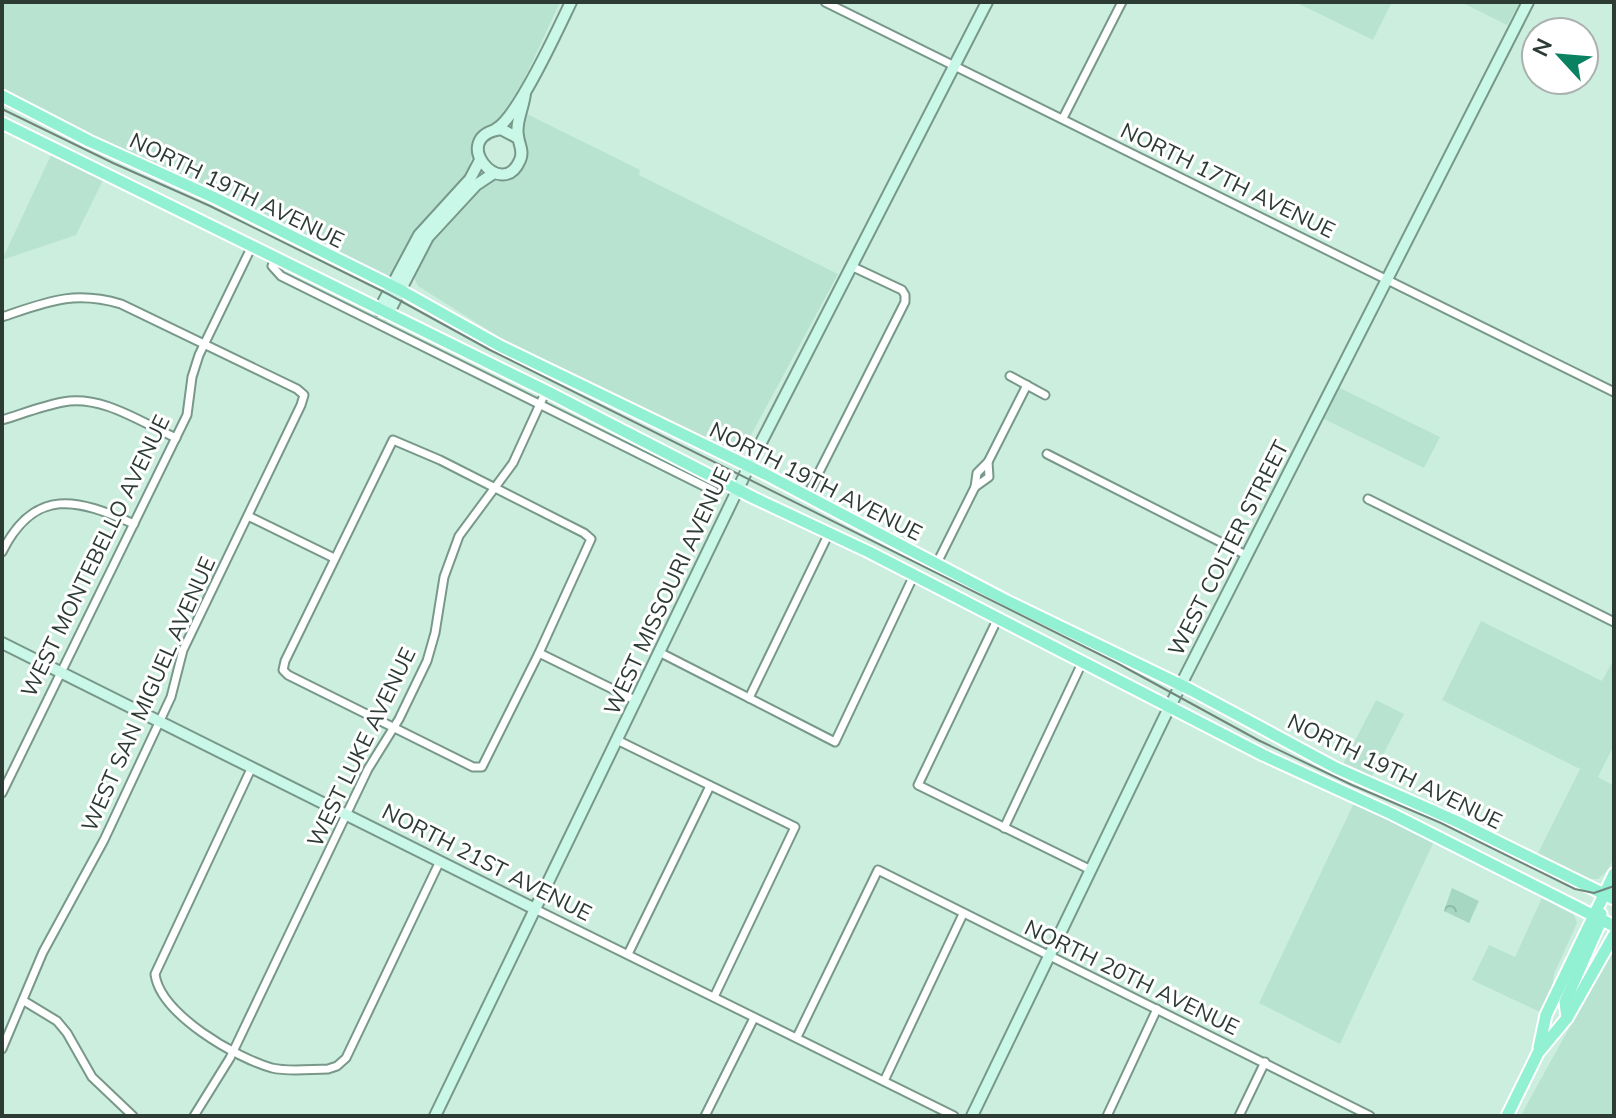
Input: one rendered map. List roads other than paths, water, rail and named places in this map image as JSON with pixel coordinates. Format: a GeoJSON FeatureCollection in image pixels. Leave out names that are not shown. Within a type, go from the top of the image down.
{"type":"FeatureCollection","features":[{"type":"Feature","properties":{"kind":"main road","name":"NORTH 19TH AVENUE"},"geometry":{"type":"LineString","coordinates":[[2,96],[396,288],[545,368],[749,466],[936,565],[1181,685],[1336,768],[1469,827],[1590,887],[1606,899]]}},
{"type":"Feature","properties":{"kind":"main road","name":"NORTH 19TH AVENUE"},"geometry":{"type":"LineString","coordinates":[[2,123],[546,391],[738,490],[914,575],[1169,708],[1392,814],[1596,918]]}},
{"type":"Feature","properties":{"kind":"main road"},"geometry":{"type":"LineString","coordinates":[[1567,1018],[1565,1002],[1614,874]]}},
{"type":"Feature","properties":{"kind":"main road"},"geometry":{"type":"LineString","coordinates":[[1596,918],[1614,924]]}},
{"type":"Feature","properties":{"kind":"main road"},"geometry":{"type":"LineString","coordinates":[[1538,1053],[1546,1015],[1587,928],[1596,918]]}},
{"type":"Feature","properties":{"kind":"main road"},"geometry":{"type":"LineString","coordinates":[[1507,1116],[1538,1053],[1567,1018],[1614,935]]}},
{"type":"Feature","properties":{"kind":"street"},"geometry":{"type":"LineString","coordinates":[[384,312],[419,235],[470,179],[480,160],[480,141],[506,122],[525,93],[571,2]]}},
{"type":"Feature","properties":{"kind":"street","name":"NORTH 17TH AVENUE"},"geometry":{"type":"LineString","coordinates":[[825,2],[1614,392]]}},
{"type":"Feature","properties":{"kind":"street","name":"WEST MISSOURI AVENUE"},"geometry":{"type":"LineString","coordinates":[[435,1116],[619,741],[749,466],[987,2]]}},
{"type":"Feature","properties":{"kind":"street"},"geometry":{"type":"LineString","coordinates":[[1063,118],[1122,2]]}},
{"type":"Feature","properties":{"kind":"street","name":"WEST COLTER STREET"},"geometry":{"type":"LineString","coordinates":[[972,1116],[1169,708],[1528,2]]}},
{"type":"Feature","properties":{"kind":"street"},"geometry":{"type":"LineString","coordinates":[[480,160],[494,173],[506,173],[515,168],[522,157],[518,138],[525,93]]}},
{"type":"Feature","properties":{"kind":"street"},"geometry":{"type":"LineString","coordinates":[[494,130],[507,130],[518,138]]}},
{"type":"Feature","properties":{"kind":"street"},"geometry":{"type":"LineString","coordinates":[[396,288],[428,237],[476,185],[494,173]]}},
{"type":"Feature","properties":{"kind":"street","name":"WEST MONTEBELLO AVENUE"},"geometry":{"type":"LineString","coordinates":[[2,793],[187,415],[192,377],[252,246]]}},
{"type":"Feature","properties":{"kind":"street","name":"NORTH 19TH AVENUE"},"geometry":{"type":"LineString","coordinates":[[275,258],[272,266],[281,276],[714,491]]}},
{"type":"Feature","properties":{"kind":"street"},"geometry":{"type":"LineString","coordinates":[[807,496],[899,313],[905,295],[902,290],[851,266]]}},
{"type":"Feature","properties":{"kind":"street"},"geometry":{"type":"LineString","coordinates":[[2,317],[56,299],[85,296],[121,304],[205,344]]}},
{"type":"Feature","properties":{"kind":"street","name":"WEST SAN MIGUEL AVENUE"},"geometry":{"type":"LineString","coordinates":[[2,1049],[43,952],[104,840],[171,697],[183,650],[304,395],[205,344]]}},
{"type":"Feature","properties":{"kind":"street"},"geometry":{"type":"LineString","coordinates":[[1010,376],[1045,395]]}},
{"type":"Feature","properties":{"kind":"street"},"geometry":{"type":"LineString","coordinates":[[936,565],[975,487],[977,473],[988,462],[1027,385]]}},
{"type":"Feature","properties":{"kind":"street","name":"WEST LUKE AVENUE"},"geometry":{"type":"LineString","coordinates":[[194,1116],[234,1050],[374,758],[427,661],[452,551],[472,515],[513,463],[546,391]]}},
{"type":"Feature","properties":{"kind":"street"},"geometry":{"type":"LineString","coordinates":[[2,420],[64,401],[79,400],[107,406],[176,438]]}},
{"type":"Feature","properties":{"kind":"street"},"geometry":{"type":"LineString","coordinates":[[393,440],[494,487],[591,539],[589,549],[482,767],[473,767],[283,670],[393,440]]}},
{"type":"Feature","properties":{"kind":"street"},"geometry":{"type":"LineString","coordinates":[[1047,454],[1246,555]]}},
{"type":"Feature","properties":{"kind":"street"},"geometry":{"type":"LineString","coordinates":[[975,487],[989,477],[988,462]]}},
{"type":"Feature","properties":{"kind":"street"},"geometry":{"type":"LineString","coordinates":[[1368,499],[1614,622]]}},
{"type":"Feature","properties":{"kind":"street"},"geometry":{"type":"LineString","coordinates":[[2,552],[15,528],[28,516],[61,502],[100,509],[134,524]]}},
{"type":"Feature","properties":{"kind":"street"},"geometry":{"type":"LineString","coordinates":[[248,516],[334,558]]}},
{"type":"Feature","properties":{"kind":"street"},"geometry":{"type":"LineString","coordinates":[[749,698],[829,533]]}},
{"type":"Feature","properties":{"kind":"street"},"geometry":{"type":"LineString","coordinates":[[659,652],[835,742],[914,575]]}},
{"type":"Feature","properties":{"kind":"street"},"geometry":{"type":"LineString","coordinates":[[998,618],[918,785],[1091,870]]}},
{"type":"Feature","properties":{"kind":"street","name":"NORTH 21ST AVENUE"},"geometry":{"type":"LineString","coordinates":[[2,643],[954,1116]]}},
{"type":"Feature","properties":{"kind":"street"},"geometry":{"type":"LineString","coordinates":[[539,653],[637,701]]}},
{"type":"Feature","properties":{"kind":"street"},"geometry":{"type":"LineString","coordinates":[[1004,828],[1082,663]]}},
{"type":"Feature","properties":{"kind":"street"},"geometry":{"type":"LineString","coordinates":[[619,741],[795,827],[714,997]]}},
{"type":"Feature","properties":{"kind":"street"},"geometry":{"type":"LineString","coordinates":[[251,769],[156,968],[156,983],[188,1024],[234,1050],[273,1068],[316,1069],[337,1066],[346,1058],[440,861]]}},
{"type":"Feature","properties":{"kind":"street"},"geometry":{"type":"LineString","coordinates":[[628,954],[710,786]]}},
{"type":"Feature","properties":{"kind":"street","name":"NORTH 20TH AVENUE"},"geometry":{"type":"LineString","coordinates":[[797,1037],[878,870],[1370,1116]]}},
{"type":"Feature","properties":{"kind":"street"},"geometry":{"type":"LineString","coordinates":[[884,1081],[963,914]]}},
{"type":"Feature","properties":{"kind":"street"},"geometry":{"type":"LineString","coordinates":[[24,1001],[57,1021],[92,1077],[133,1116]]}},
{"type":"Feature","properties":{"kind":"street"},"geometry":{"type":"LineString","coordinates":[[1107,1116],[1157,1009]]}},
{"type":"Feature","properties":{"kind":"street"},"geometry":{"type":"LineString","coordinates":[[705,1116],[754,1018]]}},
{"type":"Feature","properties":{"kind":"street"},"geometry":{"type":"LineString","coordinates":[[1239,1116],[1265,1062]]}},
{"type":"Feature","properties":{"kind":"tram line"},"geometry":{"type":"LineString","coordinates":[[2,109],[210,206],[388,294],[490,350],[1117,663],[1258,740],[1441,823],[1575,889],[1594,893],[1614,886]]}}]}
